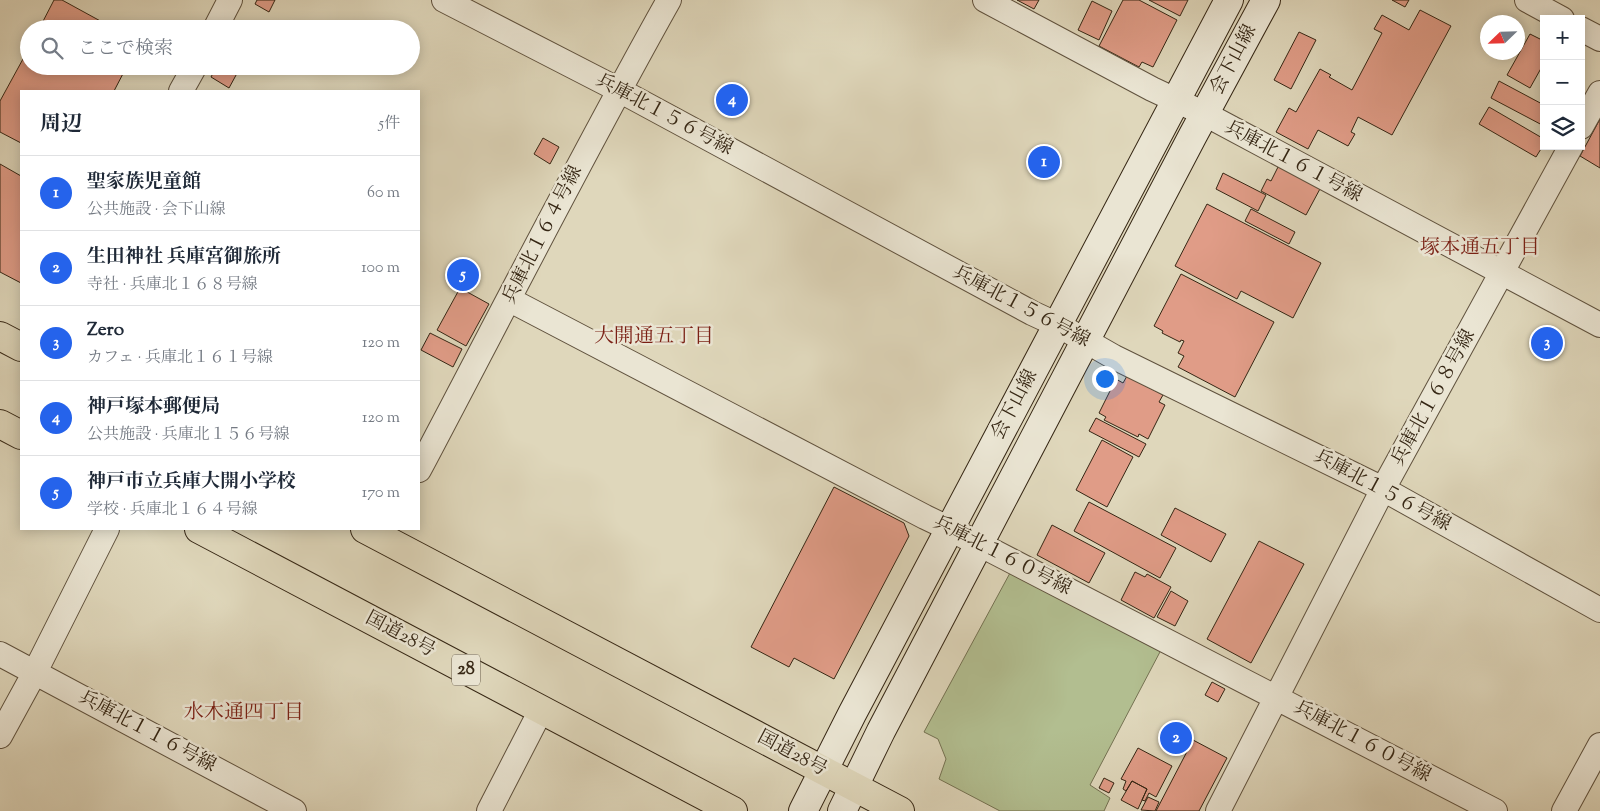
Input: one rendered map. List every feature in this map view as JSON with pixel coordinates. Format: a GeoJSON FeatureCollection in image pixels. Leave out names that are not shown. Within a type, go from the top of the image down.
{"type":"FeatureCollection","features":[{"type":"Feature","properties":{"kind":"highway"},"geometry":{"type":"LineString","coordinates":[[0,336],[20,346]]}},
{"type":"Feature","properties":{"kind":"highway"},"geometry":{"type":"LineString","coordinates":[[0,424],[20,434]]}},
{"type":"Feature","properties":{"kind":"highway","name":"国道28号"},"geometry":{"type":"LineString","coordinates":[[201,530],[733,811]]}},
{"type":"Feature","properties":{"kind":"highway","name":"国道28号"},"geometry":{"type":"LineString","coordinates":[[378,532],[900,811]]}},
{"type":"Feature","properties":{"kind":"street"},"geometry":{"type":"LineString","coordinates":[[220,20],[230,0]]}},
{"type":"Feature","properties":{"kind":"street","name":"兵庫北１５６号線"},"geometry":{"type":"LineString","coordinates":[[444,0],[619,90],[1032,313],[1058,325],[1114,357],[1383,489],[1600,610]]}},
{"type":"Feature","properties":{"kind":"street","name":"兵庫北１６４号線"},"geometry":{"type":"LineString","coordinates":[[420,468],[619,90],[669,0]]}},
{"type":"Feature","properties":{"kind":"street","name":"兵庫北１６１号線"},"geometry":{"type":"LineString","coordinates":[[985,0],[1152,89],[1205,114],[1600,326]]}},
{"type":"Feature","properties":{"kind":"street","name":"会下山線"},"geometry":{"type":"LineString","coordinates":[[803,811],[1229,0]]}},
{"type":"Feature","properties":{"kind":"street","name":"会下山線"},"geometry":{"type":"LineString","coordinates":[[842,811],[881,731],[1266,0]]}},
{"type":"Feature","properties":{"kind":"street"},"geometry":{"type":"LineString","coordinates":[[1527,0],[1555,15]]}},
{"type":"Feature","properties":{"kind":"street"},"geometry":{"type":"LineString","coordinates":[[1585,31],[1600,39]]}},
{"type":"Feature","properties":{"kind":"street"},"geometry":{"type":"LineString","coordinates":[[182,90],[190,75]]}},
{"type":"Feature","properties":{"kind":"street"},"geometry":{"type":"LineString","coordinates":[[1585,120],[1600,93]]}},
{"type":"Feature","properties":{"kind":"street","name":"兵庫北１６８号線"},"geometry":{"type":"LineString","coordinates":[[1218,811],[1383,489],[1569,150]]}},
{"type":"Feature","properties":{"kind":"street","name":"兵庫北１６０号線"},"geometry":{"type":"LineString","coordinates":[[510,300],[925,517],[1495,811]]}},
{"type":"Feature","properties":{"kind":"street"},"geometry":{"type":"LineString","coordinates":[[0,736],[35,672],[106,530]]}},
{"type":"Feature","properties":{"kind":"street","name":"兵庫北１１６号線"},"geometry":{"type":"LineString","coordinates":[[0,654],[294,811]]}},
{"type":"Feature","properties":{"kind":"street"},"geometry":{"type":"LineString","coordinates":[[489,811],[541,710]]}},
{"type":"Feature","properties":{"kind":"street"},"geometry":{"type":"LineString","coordinates":[[1564,811],[1600,745]]}},
{"type":"Feature","properties":{"kind":"green space"},"geometry":{"type":"Polygon","coordinates":[[[1010,573],[1161,650],[1090,785],[1110,798],[1104,811],[1000,811],[939,779],[946,759],[938,739],[924,732],[1010,573]]]}},
{"type":"Feature","properties":{"kind":"building"},"geometry":{"type":"Polygon","coordinates":[[[54,0],[62,0],[99,20],[44,20],[54,0]]]}},
{"type":"Feature","properties":{"kind":"building"},"geometry":{"type":"Polygon","coordinates":[[[257,0],[275,0],[269,12],[255,4],[257,0]]]}},
{"type":"Feature","properties":{"kind":"building"},"geometry":{"type":"Polygon","coordinates":[[[1017,0],[1039,0],[1034,9],[1017,0]]]}},
{"type":"Feature","properties":{"kind":"building"},"geometry":{"type":"Polygon","coordinates":[[[1123,0],[1139,0],[1177,20],[1153,67],[1142,62],[1139,67],[1099,46],[1123,0]]]}},
{"type":"Feature","properties":{"kind":"building"},"geometry":{"type":"Polygon","coordinates":[[[1149,0],[1188,0],[1180,16],[1149,0]]]}},
{"type":"Feature","properties":{"kind":"building"},"geometry":{"type":"Polygon","coordinates":[[[1392,0],[1409,0],[1405,7],[1392,0]]]}},
{"type":"Feature","properties":{"kind":"building"},"geometry":{"type":"Polygon","coordinates":[[[1092,1],[1112,11],[1099,40],[1078,30],[1092,1]]]}},
{"type":"Feature","properties":{"kind":"building"},"geometry":{"type":"Polygon","coordinates":[[[1420,10],[1451,26],[1392,135],[1358,117],[1351,132],[1355,134],[1348,146],[1318,130],[1308,149],[1276,132],[1289,108],[1296,112],[1320,69],[1331,75],[1329,77],[1352,90],[1382,33],[1374,29],[1382,15],[1409,30],[1420,10]]]}},
{"type":"Feature","properties":{"kind":"building"},"geometry":{"type":"Polygon","coordinates":[[[1299,32],[1316,40],[1291,89],[1274,80],[1299,32]]]}},
{"type":"Feature","properties":{"kind":"building"},"geometry":{"type":"Polygon","coordinates":[[[1530,34],[1540,39],[1540,70],[1530,88],[1507,75],[1515,60],[1525,60],[1525,43],[1530,34]]]}},
{"type":"Feature","properties":{"kind":"building"},"geometry":{"type":"Polygon","coordinates":[[[20,64],[20,75],[122,75],[115,90],[20,90],[20,142],[0,132],[0,101],[20,64]]]}},
{"type":"Feature","properties":{"kind":"building"},"geometry":{"type":"Polygon","coordinates":[[[212,75],[236,75],[229,88],[211,77],[212,75]]]}},
{"type":"Feature","properties":{"kind":"building"},"geometry":{"type":"Polygon","coordinates":[[[1499,81],[1540,103],[1540,124],[1491,98],[1499,81]]]}},
{"type":"Feature","properties":{"kind":"building"},"geometry":{"type":"Polygon","coordinates":[[[1489,107],[1540,137],[1540,150],[1536,157],[1479,124],[1489,107]]]}},
{"type":"Feature","properties":{"kind":"building"},"geometry":{"type":"Polygon","coordinates":[[[1600,119],[1600,168],[1580,156],[1585,150],[1600,119]]]}},
{"type":"Feature","properties":{"kind":"building"},"geometry":{"type":"Polygon","coordinates":[[[543,138],[559,147],[550,164],[534,154],[543,138]]]}},
{"type":"Feature","properties":{"kind":"building"},"geometry":{"type":"Polygon","coordinates":[[[0,164],[20,175],[20,282],[0,272],[0,164]]]}},
{"type":"Feature","properties":{"kind":"building"},"geometry":{"type":"Polygon","coordinates":[[[1279,165],[1321,187],[1306,215],[1261,191],[1267,179],[1271,181],[1279,165]]]}},
{"type":"Feature","properties":{"kind":"building"},"geometry":{"type":"Polygon","coordinates":[[[1223,173],[1266,195],[1258,211],[1216,189],[1223,173]]]}},
{"type":"Feature","properties":{"kind":"building"},"geometry":{"type":"Polygon","coordinates":[[[1207,204],[1321,263],[1293,318],[1241,291],[1237,299],[1175,266],[1207,204]]]}},
{"type":"Feature","properties":{"kind":"building"},"geometry":{"type":"Polygon","coordinates":[[[1251,209],[1295,232],[1289,244],[1245,221],[1251,209]]]}},
{"type":"Feature","properties":{"kind":"building"},"geometry":{"type":"Polygon","coordinates":[[[1181,274],[1274,322],[1235,397],[1178,367],[1184,356],[1178,353],[1184,341],[1181,340],[1180,342],[1162,333],[1163,331],[1154,326],[1181,274]]]}},
{"type":"Feature","properties":{"kind":"building"},"geometry":{"type":"Polygon","coordinates":[[[460,288],[489,304],[466,346],[437,330],[460,288]]]}},
{"type":"Feature","properties":{"kind":"building"},"geometry":{"type":"Polygon","coordinates":[[[430,333],[462,349],[453,367],[421,350],[430,333]]]}},
{"type":"Feature","properties":{"kind":"building"},"geometry":{"type":"Polygon","coordinates":[[[1127,376],[1163,395],[1159,402],[1165,405],[1148,439],[1139,434],[1138,437],[1104,420],[1106,417],[1099,413],[1116,379],[1123,383],[1127,376]]]}},
{"type":"Feature","properties":{"kind":"building"},"geometry":{"type":"Polygon","coordinates":[[[1096,418],[1146,444],[1139,457],[1089,431],[1096,418]]]}},
{"type":"Feature","properties":{"kind":"building"},"geometry":{"type":"Polygon","coordinates":[[[1102,440],[1133,457],[1107,507],[1076,490],[1102,440]]]}},
{"type":"Feature","properties":{"kind":"building"},"geometry":{"type":"Polygon","coordinates":[[[834,487],[904,523],[909,536],[834,679],[794,658],[789,667],[751,647],[834,487]]]}},
{"type":"Feature","properties":{"kind":"building"},"geometry":{"type":"Polygon","coordinates":[[[1089,502],[1176,548],[1160,578],[1074,531],[1089,502]]]}},
{"type":"Feature","properties":{"kind":"building"},"geometry":{"type":"Polygon","coordinates":[[[1175,508],[1226,534],[1211,562],[1161,535],[1175,508]]]}},
{"type":"Feature","properties":{"kind":"building"},"geometry":{"type":"Polygon","coordinates":[[[1052,525],[1105,553],[1089,583],[1037,555],[1052,525]]]}},
{"type":"Feature","properties":{"kind":"building"},"geometry":{"type":"Polygon","coordinates":[[[1259,541],[1304,564],[1251,663],[1207,639],[1259,541]]]}},
{"type":"Feature","properties":{"kind":"building"},"geometry":{"type":"Polygon","coordinates":[[[1135,572],[1145,577],[1147,574],[1171,587],[1154,618],[1121,600],[1135,572]]]}},
{"type":"Feature","properties":{"kind":"building"},"geometry":{"type":"Polygon","coordinates":[[[1171,591],[1188,601],[1175,626],[1157,617],[1171,591]]]}},
{"type":"Feature","properties":{"kind":"building"},"geometry":{"type":"Polygon","coordinates":[[[1212,682],[1225,689],[1218,702],[1205,695],[1212,682]]]}},
{"type":"Feature","properties":{"kind":"building"},"geometry":{"type":"Polygon","coordinates":[[[1193,740],[1227,758],[1199,811],[1156,811],[1193,740]]]}},
{"type":"Feature","properties":{"kind":"building"},"geometry":{"type":"Polygon","coordinates":[[[1138,748],[1172,766],[1156,797],[1149,793],[1145,801],[1142,800],[1147,789],[1132,781],[1126,791],[1123,789],[1126,781],[1121,779],[1138,748]]]}},
{"type":"Feature","properties":{"kind":"building"},"geometry":{"type":"Polygon","coordinates":[[[1104,778],[1114,783],[1109,793],[1099,788],[1104,778]]]}},
{"type":"Feature","properties":{"kind":"building"},"geometry":{"type":"Polygon","coordinates":[[[1132,781],[1147,789],[1138,809],[1121,800],[1132,781]]]}},
{"type":"Feature","properties":{"kind":"building"},"geometry":{"type":"Polygon","coordinates":[[[1148,797],[1159,802],[1155,811],[1141,810],[1148,797]]]}},
{"type":"Feature","properties":{"kind":"place","name":"神戸塚本郵便局"},"geometry":{"type":"Point","coordinates":[732,100]}},
{"type":"Feature","properties":{"kind":"place","name":"聖家族児童館"},"geometry":{"type":"Point","coordinates":[1044,162]}},
{"type":"Feature","properties":{"kind":"place","name":"神戸市立兵庫大開小学校"},"geometry":{"type":"Point","coordinates":[463,275]}},
{"type":"Feature","properties":{"kind":"place","name":"Zero"},"geometry":{"type":"Point","coordinates":[1547,343]}},
{"type":"Feature","properties":{"kind":"place","name":"生田神社 兵庫宮御旅所"},"geometry":{"type":"Point","coordinates":[1176,738]}},
{"type":"Feature","properties":{"kind":"district","name":"塚本通五丁目"},"geometry":{"type":"Point","coordinates":[1480,248]}},
{"type":"Feature","properties":{"kind":"district","name":"大開通五丁目"},"geometry":{"type":"Point","coordinates":[654,337]}},
{"type":"Feature","properties":{"kind":"district","name":"水木通四丁目"},"geometry":{"type":"Point","coordinates":[244,713]}}]}
